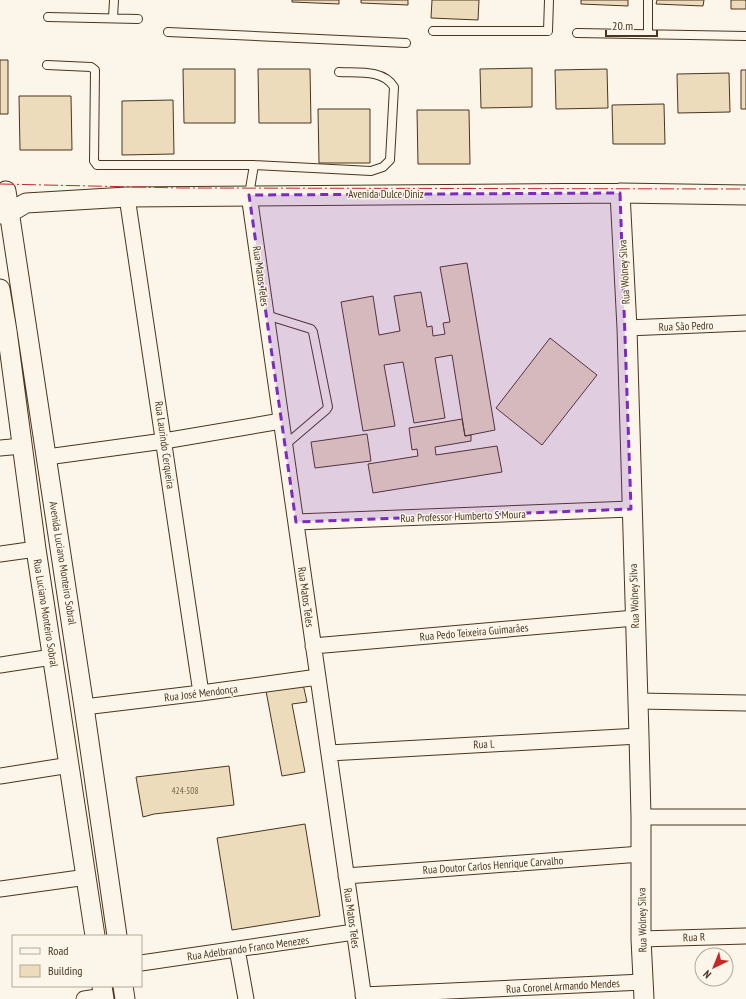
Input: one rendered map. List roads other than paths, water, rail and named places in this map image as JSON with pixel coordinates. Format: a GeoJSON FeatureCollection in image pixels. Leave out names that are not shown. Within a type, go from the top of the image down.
{"type":"FeatureCollection","features":[{"type":"Feature","properties":{"kind":"street"},"geometry":{"type":"LineString","coordinates":[[3,191],[26,203]]}},
{"type":"Feature","properties":{"kind":"street","name":"Avenida Luciano Monteiro Sobral"},"geometry":{"type":"LineString","coordinates":[[3,191],[4,213],[47,457],[116,931]]}},
{"type":"Feature","properties":{"kind":"street","name":"Avenida Dulce Diniz"},"geometry":{"type":"LineString","coordinates":[[4,213],[26,203],[127,197],[620,193],[746,195]]}},
{"type":"Feature","properties":{"kind":"street","name":"Rua Wolney Silva"},"geometry":{"type":"LineString","coordinates":[[620,193],[627,328],[631,509],[638,701],[643,991]]}},
{"type":"Feature","properties":{"kind":"street","name":"Rua Matos Teles"},"geometry":{"type":"LineString","coordinates":[[249,195],[363,997]]}},
{"type":"Feature","properties":{"kind":"street","name":"Rua Laurindo Cerqueira"},"geometry":{"type":"LineString","coordinates":[[127,197],[201,694]]}},
{"type":"Feature","properties":{"kind":"street","name":"Rua Luciano Monteiro Sobral"},"geometry":{"type":"LineString","coordinates":[[0,289],[4,332],[52,657],[95,932]]}},
{"type":"Feature","properties":{"kind":"street","name":"Rua São Pedro"},"geometry":{"type":"LineString","coordinates":[[627,328],[746,323]]}},
{"type":"Feature","properties":{"kind":"street"},"geometry":{"type":"LineString","coordinates":[[47,457],[164,441],[281,421]]}},
{"type":"Feature","properties":{"kind":"street"},"geometry":{"type":"LineString","coordinates":[[0,448],[22,446]]}},
{"type":"Feature","properties":{"kind":"street","name":"Rua Professor Humberto S Moura"},"geometry":{"type":"LineString","coordinates":[[296,522],[631,509]]}},
{"type":"Feature","properties":{"kind":"street"},"geometry":{"type":"LineString","coordinates":[[0,554],[36,548]]}},
{"type":"Feature","properties":{"kind":"street","name":"Rua Pedo Teixeira Guimarães"},"geometry":{"type":"LineString","coordinates":[[313,646],[635,618]]}},
{"type":"Feature","properties":{"kind":"street"},"geometry":{"type":"LineString","coordinates":[[0,665],[52,657]]}},
{"type":"Feature","properties":{"kind":"street","name":"Rua José Mendonça"},"geometry":{"type":"LineString","coordinates":[[84,707],[201,694],[318,677]]}},
{"type":"Feature","properties":{"kind":"street"},"geometry":{"type":"LineString","coordinates":[[638,701],[746,703]]}},
{"type":"Feature","properties":{"kind":"street","name":"Rua L"},"geometry":{"type":"LineString","coordinates":[[329,753],[639,736]]}},
{"type":"Feature","properties":{"kind":"street"},"geometry":{"type":"LineString","coordinates":[[0,776],[70,765]]}},
{"type":"Feature","properties":{"kind":"street"},"geometry":{"type":"LineString","coordinates":[[641,817],[746,817]]}},
{"type":"Feature","properties":{"kind":"street","name":"Rua Doutor Carlos Henrique Carvalho"},"geometry":{"type":"LineString","coordinates":[[346,876],[641,854]]}},
{"type":"Feature","properties":{"kind":"street"},"geometry":{"type":"LineString","coordinates":[[0,889],[87,877]]}},
{"type":"Feature","properties":{"kind":"street"},"geometry":{"type":"LineString","coordinates":[[95,932],[116,931]]}},
{"type":"Feature","properties":{"kind":"street","name":"Rua Adelbrando Franco Menezes"},"geometry":{"type":"LineString","coordinates":[[142,963],[354,932]]}},
{"type":"Feature","properties":{"kind":"street","name":"Rua R"},"geometry":{"type":"LineString","coordinates":[[642,939],[746,936]]}},
{"type":"Feature","properties":{"kind":"street"},"geometry":{"type":"LineString","coordinates":[[238,948],[246,999]]}},
{"type":"Feature","properties":{"kind":"street"},"geometry":{"type":"LineString","coordinates":[[123,987],[125,999]]}},
{"type":"Feature","properties":{"kind":"street","name":"Rua Coronel Armando Mendes"},"geometry":{"type":"LineString","coordinates":[[363,997],[643,991]]}},
{"type":"Feature","properties":{"kind":"street"},"geometry":{"type":"LineString","coordinates":[[84,999],[104,994]]}},
{"type":"Feature","properties":{"kind":"lane"},"geometry":{"type":"LineString","coordinates":[[113,18],[114,0]]}},
{"type":"Feature","properties":{"kind":"lane"},"geometry":{"type":"LineString","coordinates":[[433,31],[548,31],[549,0]]}},
{"type":"Feature","properties":{"kind":"lane"},"geometry":{"type":"LineString","coordinates":[[648,0],[648,34]]}},
{"type":"Feature","properties":{"kind":"lane"},"geometry":{"type":"LineString","coordinates":[[48,16],[138,19]]}},
{"type":"Feature","properties":{"kind":"lane"},"geometry":{"type":"LineString","coordinates":[[168,32],[406,43]]}},
{"type":"Feature","properties":{"kind":"lane"},"geometry":{"type":"LineString","coordinates":[[576,33],[746,36]]}},
{"type":"Feature","properties":{"kind":"lane"},"geometry":{"type":"LineString","coordinates":[[47,65],[91,66],[95,70],[94,161],[97,165],[254,164],[371,171],[382,167],[390,160],[394,87],[390,80],[381,75],[339,72]]}},
{"type":"Feature","properties":{"kind":"lane"},"geometry":{"type":"LineString","coordinates":[[249,195],[254,164]]}},
{"type":"Feature","properties":{"kind":"lane"},"geometry":{"type":"LineString","coordinates":[[266,315],[311,329],[313,332],[328,407],[285,445]]}}]}
